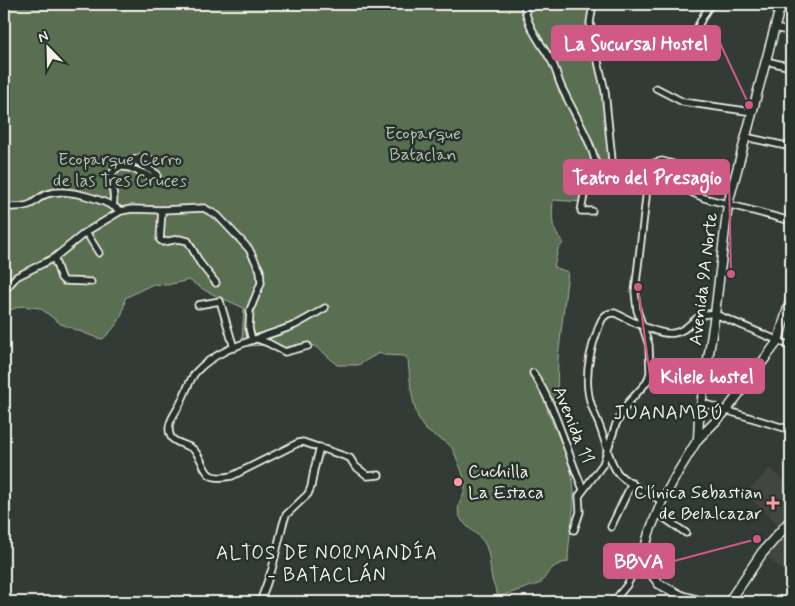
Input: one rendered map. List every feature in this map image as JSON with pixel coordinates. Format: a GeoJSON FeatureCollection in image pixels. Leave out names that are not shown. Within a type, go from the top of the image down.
{"type":"FeatureCollection","features":[{"type":"Feature","properties":{"kind":"main road"},"geometry":{"type":"LineString","coordinates":[[729,602],[762,553],[791,520]]}},
{"type":"Feature","properties":{"kind":"street"},"geometry":{"type":"LineString","coordinates":[[524,4],[531,27],[553,64],[562,89],[584,128],[597,167]]}},
{"type":"Feature","properties":{"kind":"street"},"geometry":{"type":"LineString","coordinates":[[592,4],[590,23],[593,38],[651,52],[674,53],[684,49],[703,14],[711,4]]}},
{"type":"Feature","properties":{"kind":"street","name":"Avenida 9A Norte"},"geometry":{"type":"LineString","coordinates":[[613,602],[627,585],[644,552],[646,541],[662,502],[698,439],[699,418],[715,314],[728,204],[780,4]]}},
{"type":"Feature","properties":{"kind":"street"},"geometry":{"type":"LineString","coordinates":[[775,28],[791,32]]}},
{"type":"Feature","properties":{"kind":"street"},"geometry":{"type":"LineString","coordinates":[[597,57],[604,90],[614,170]]}},
{"type":"Feature","properties":{"kind":"street"},"geometry":{"type":"LineString","coordinates":[[766,61],[791,67]]}},
{"type":"Feature","properties":{"kind":"street"},"geometry":{"type":"LineString","coordinates":[[656,88],[683,102],[753,112]]}},
{"type":"Feature","properties":{"kind":"street"},"geometry":{"type":"LineString","coordinates":[[745,137],[791,147]]}},
{"type":"Feature","properties":{"kind":"street"},"geometry":{"type":"LineString","coordinates":[[114,206],[115,197],[110,179],[116,168],[122,166],[154,178],[157,177],[157,174],[136,162],[136,159],[159,161]]}},
{"type":"Feature","properties":{"kind":"street"},"geometry":{"type":"LineString","coordinates":[[574,530],[580,512],[579,496],[603,464],[616,424],[628,403],[647,382],[650,373],[649,345],[637,310],[635,292],[646,198],[646,179],[649,170],[654,163],[668,162],[677,168],[683,185],[691,192],[704,198],[791,221]]}},
{"type":"Feature","properties":{"kind":"street"},"geometry":{"type":"LineString","coordinates":[[592,211],[581,210],[587,179],[591,171],[597,167],[646,179]]}},
{"type":"Feature","properties":{"kind":"street"},"geometry":{"type":"LineString","coordinates":[[4,207],[25,206],[47,194],[67,192],[98,200],[121,211]]}},
{"type":"Feature","properties":{"kind":"street"},"geometry":{"type":"LineString","coordinates":[[4,291],[16,277],[54,258],[86,232],[121,211],[132,209],[204,208],[218,216],[249,249],[260,270],[261,283],[250,310],[249,328],[254,340]]}},
{"type":"Feature","properties":{"kind":"street"},"geometry":{"type":"LineString","coordinates":[[162,210],[160,240],[163,242],[179,239],[188,241],[200,263],[216,283]]}},
{"type":"Feature","properties":{"kind":"street"},"geometry":{"type":"LineString","coordinates":[[86,232],[98,253]]}},
{"type":"Feature","properties":{"kind":"street"},"geometry":{"type":"LineString","coordinates":[[54,258],[61,278],[64,281],[91,282]]}},
{"type":"Feature","properties":{"kind":"street"},"geometry":{"type":"LineString","coordinates":[[698,439],[726,411],[778,341],[791,298]]}},
{"type":"Feature","properties":{"kind":"street"},"geometry":{"type":"LineString","coordinates":[[198,305],[220,301],[234,348]]}},
{"type":"Feature","properties":{"kind":"street"},"geometry":{"type":"LineString","coordinates":[[325,308],[295,324],[218,355],[195,372],[170,423],[169,427],[173,440],[190,446],[197,454],[205,472],[210,476],[223,478],[243,472],[298,443],[304,442],[350,458],[355,466],[368,476],[379,475]]}},
{"type":"Feature","properties":{"kind":"street","name":"Avenida 11"},"geometry":{"type":"LineString","coordinates":[[642,325],[615,313],[608,314],[600,323],[587,368],[591,405],[607,452],[619,475],[662,502]]}},
{"type":"Feature","properties":{"kind":"street"},"geometry":{"type":"LineString","coordinates":[[642,325],[662,332],[674,333],[682,330],[700,315],[708,313],[715,314],[791,346]]}},
{"type":"Feature","properties":{"kind":"street"},"geometry":{"type":"LineString","coordinates":[[254,340],[268,343],[285,352],[308,346]]}},
{"type":"Feature","properties":{"kind":"street","name":"Avenida 11"},"geometry":{"type":"LineString","coordinates":[[533,372],[555,416],[583,489]]}},
{"type":"Feature","properties":{"kind":"street"},"geometry":{"type":"LineString","coordinates":[[702,403],[791,430]]}},
{"type":"Feature","properties":{"kind":"street"},"geometry":{"type":"LineString","coordinates":[[260,602],[272,569],[286,515],[308,494],[312,487],[320,447]]}},
{"type":"Feature","properties":{"kind":"street"},"geometry":{"type":"LineString","coordinates":[[611,527],[632,484]]}},
{"type":"Feature","properties":{"kind":"street"},"geometry":{"type":"LineString","coordinates":[[657,513],[686,533]]}},
{"type":"Feature","properties":{"kind":"street"},"geometry":{"type":"LineString","coordinates":[[644,552],[648,569],[654,579],[666,589],[681,599],[705,602]]}},
{"type":"Feature","properties":{"kind":"shaded area","name":"Clínica Sebastian de Belalcazar"},"geometry":{"type":"Polygon","coordinates":[[[770,468],[791,488],[791,513],[779,526],[745,494],[770,468]]]}},
{"type":"Feature","properties":{"kind":"shaded area"},"geometry":{"type":"Polygon","coordinates":[[[791,520],[791,577],[762,553],[791,520]]]}},
{"type":"Feature","properties":{"kind":"green space","name":"Ecoparque Bataclan"},"geometry":{"type":"Polygon","coordinates":[[[4,4],[593,4],[590,23],[605,91],[613,170],[597,167],[591,171],[583,202],[553,200],[552,212],[556,233],[564,242],[558,249],[554,267],[568,272],[558,358],[557,394],[554,405],[547,410],[564,451],[573,484],[574,503],[568,562],[555,566],[541,583],[498,597],[484,542],[463,522],[459,514],[459,504],[465,489],[460,465],[449,444],[425,429],[421,423],[414,406],[408,360],[405,356],[379,353],[358,365],[337,365],[308,342],[285,347],[280,352],[266,345],[248,346],[242,340],[244,308],[206,291],[189,280],[167,285],[153,284],[125,298],[123,311],[118,321],[103,339],[61,324],[40,308],[21,306],[4,312],[4,4]]]}},
{"type":"Feature","properties":{"kind":"place","name":"La Sucursal Hostel"},"geometry":{"type":"Point","coordinates":[749,105]}},
{"type":"Feature","properties":{"kind":"place","name":"Teatro del Presagio"},"geometry":{"type":"Point","coordinates":[731,274]}},
{"type":"Feature","properties":{"kind":"place","name":"Kilele hostel"},"geometry":{"type":"Point","coordinates":[638,287]}},
{"type":"Feature","properties":{"kind":"place","name":"Cuchilla La Estaca"},"geometry":{"type":"Point","coordinates":[458,482]}},
{"type":"Feature","properties":{"kind":"place","name":"Clínica Sebastian de Belalcazar"},"geometry":{"type":"Point","coordinates":[773,503]}},
{"type":"Feature","properties":{"kind":"place","name":"BBVA"},"geometry":{"type":"Point","coordinates":[757,539]}},
{"type":"Feature","properties":{"kind":"district","name":"JUANAMBÚ"},"geometry":{"type":"Point","coordinates":[669,413]}},
{"type":"Feature","properties":{"kind":"district","name":"ALTOS DE NORMANDÍA - BATACLÁN"},"geometry":{"type":"Point","coordinates":[327,564]}},
{"type":"Feature","properties":{"kind":"park label","name":"Ecoparque Cerro de las Tres Cruces"},"geometry":{"type":"Point","coordinates":[120,170]}}]}
